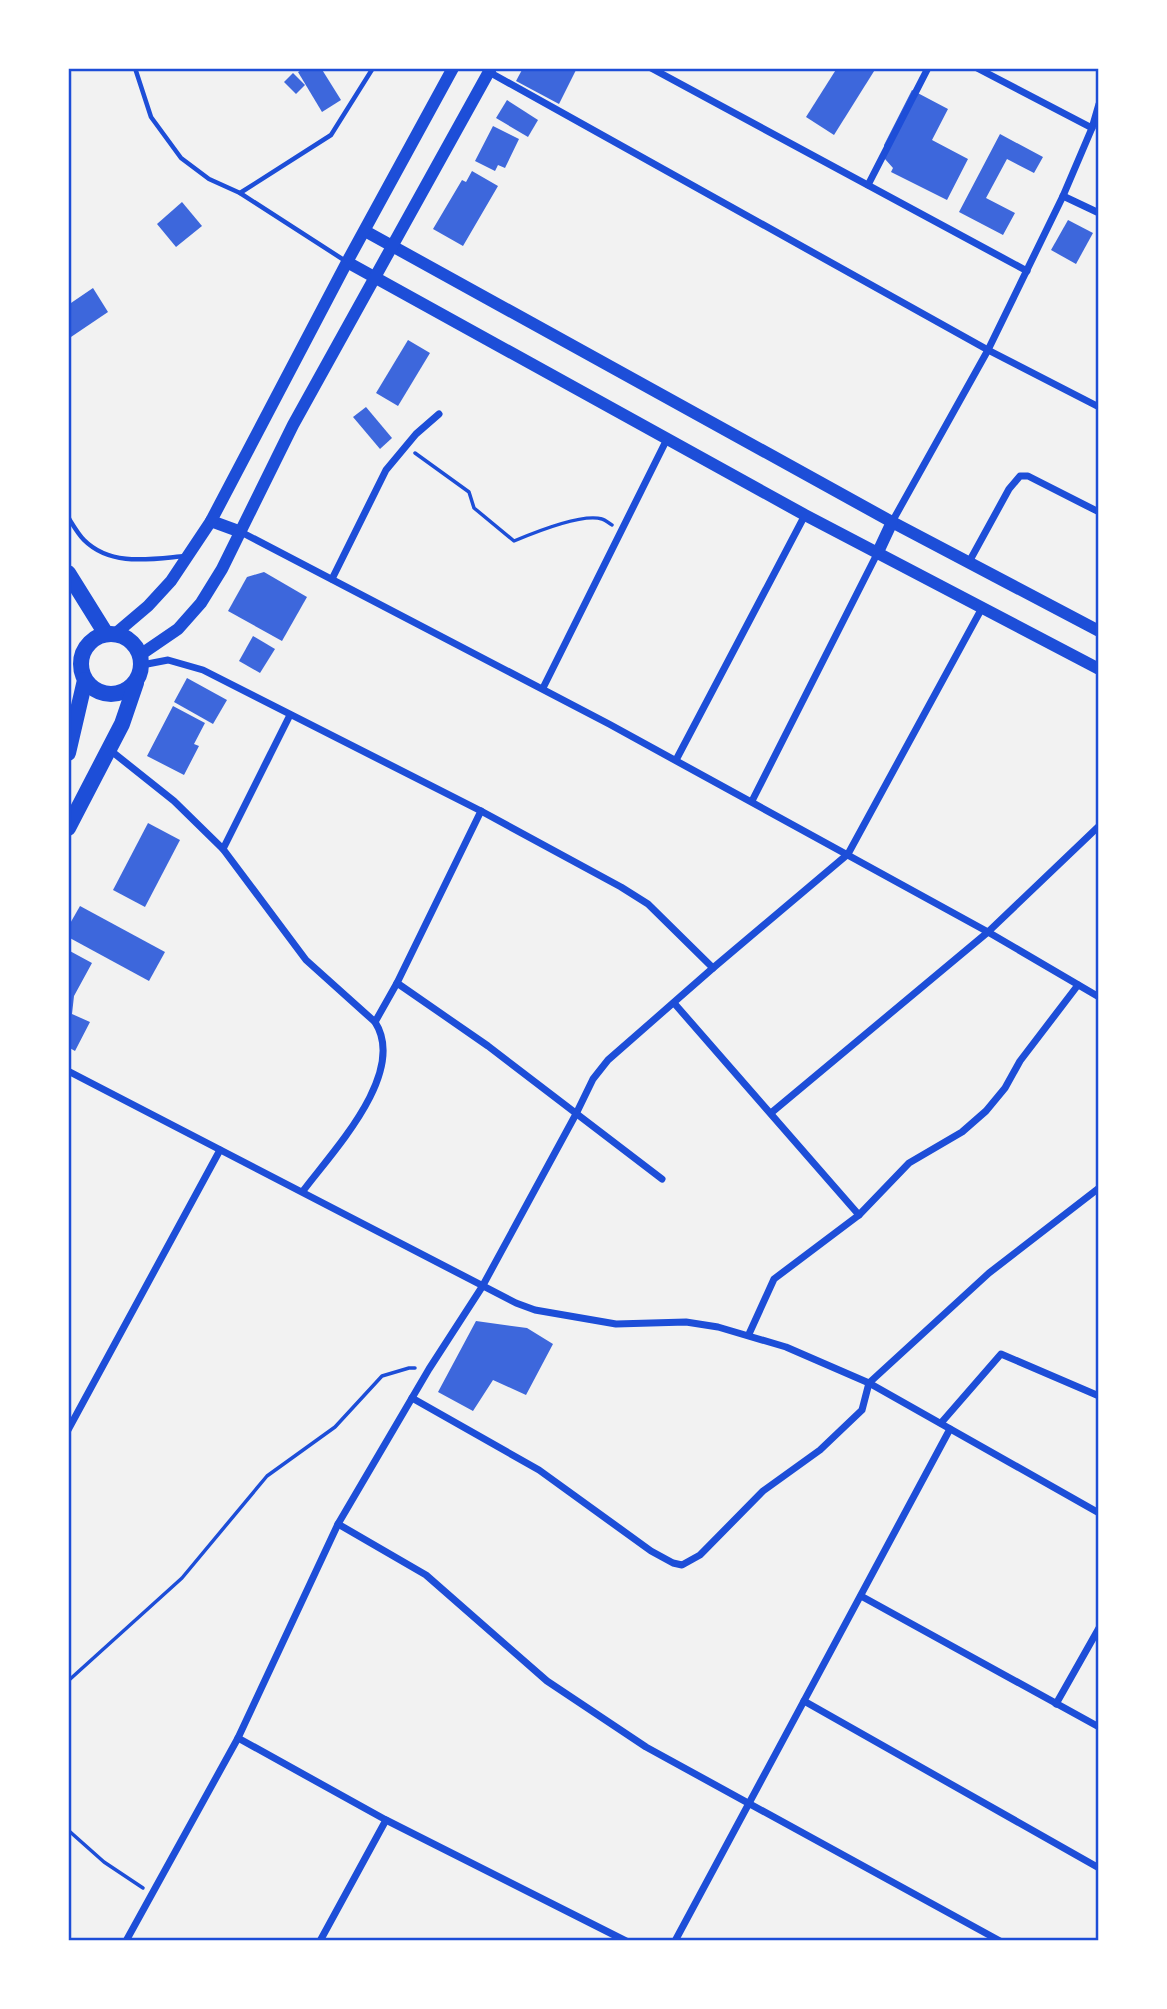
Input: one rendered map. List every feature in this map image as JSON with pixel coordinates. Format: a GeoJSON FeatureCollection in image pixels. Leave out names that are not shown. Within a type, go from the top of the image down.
{"type":"FeatureCollection","features":[{"type":"Feature","properties":{"kind":"highway"},"geometry":{"type":"LineString","coordinates":[[68,573],[110,634]]}},
{"type":"Feature","properties":{"kind":"highway"},"geometry":{"type":"LineString","coordinates":[[68,753],[83,674],[82,656],[87,646],[95,638],[110,634],[131,640],[141,660],[122,724],[68,828]]}},
{"type":"Feature","properties":{"kind":"highway"},"geometry":{"type":"LineString","coordinates":[[68,648],[93,689],[115,695],[127,691],[135,683]]}},
{"type":"Feature","properties":{"kind":"street"},"geometry":{"type":"LineString","coordinates":[[110,634],[148,606],[189,555],[211,521],[453,68]]}},
{"type":"Feature","properties":{"kind":"street"},"geometry":{"type":"LineString","coordinates":[[651,68],[1027,271]]}},
{"type":"Feature","properties":{"kind":"street"},"geometry":{"type":"LineString","coordinates":[[868,185],[928,68]]}},
{"type":"Feature","properties":{"kind":"street"},"geometry":{"type":"LineString","coordinates":[[977,68],[1093,128]]}},
{"type":"Feature","properties":{"kind":"street"},"geometry":{"type":"LineString","coordinates":[[141,660],[178,629],[201,603],[222,569],[293,425],[487,69],[988,350],[1099,407]]}},
{"type":"Feature","properties":{"kind":"street"},"geometry":{"type":"LineString","coordinates":[[752,801],[892,522],[988,350],[1063,196],[1093,128],[1099,104]]}},
{"type":"Feature","properties":{"kind":"street"},"geometry":{"type":"LineString","coordinates":[[1063,196],[1099,213]]}},
{"type":"Feature","properties":{"kind":"street"},"geometry":{"type":"LineString","coordinates":[[365,231],[892,522],[1099,631]]}},
{"type":"Feature","properties":{"kind":"street"},"geometry":{"type":"LineString","coordinates":[[347,262],[805,515],[1099,669]]}},
{"type":"Feature","properties":{"kind":"street"},"geometry":{"type":"LineString","coordinates":[[332,579],[386,470],[405,446],[439,414]]}},
{"type":"Feature","properties":{"kind":"street"},"geometry":{"type":"LineString","coordinates":[[542,688],[667,439]]}},
{"type":"Feature","properties":{"kind":"street"},"geometry":{"type":"LineString","coordinates":[[969,562],[1009,489],[1020,476],[1028,476],[1099,512]]}},
{"type":"Feature","properties":{"kind":"street"},"geometry":{"type":"LineString","coordinates":[[676,760],[805,515]]}},
{"type":"Feature","properties":{"kind":"street"},"geometry":{"type":"LineString","coordinates":[[211,521],[241,532],[542,688],[848,854],[1099,997]]}},
{"type":"Feature","properties":{"kind":"street"},"geometry":{"type":"LineString","coordinates":[[126,1941],[238,1738],[338,1524],[429,1369],[482,1287],[600,1069],[713,968],[848,854],[982,608]]}},
{"type":"Feature","properties":{"kind":"street"},"geometry":{"type":"LineString","coordinates":[[141,660],[168,660],[187,664],[481,811],[648,904],[713,968]]}},
{"type":"Feature","properties":{"kind":"street"},"geometry":{"type":"LineString","coordinates":[[223,849],[290,715]]}},
{"type":"Feature","properties":{"kind":"street"},"geometry":{"type":"LineString","coordinates":[[110,750],[174,802],[223,849],[306,960],[375,1022],[381,1031],[382,1052],[376,1087],[365,1109],[303,1191]]}},
{"type":"Feature","properties":{"kind":"street"},"geometry":{"type":"LineString","coordinates":[[375,1022],[397,983],[481,811]]}},
{"type":"Feature","properties":{"kind":"street"},"geometry":{"type":"LineString","coordinates":[[771,1113],[988,932],[1099,826]]}},
{"type":"Feature","properties":{"kind":"street"},"geometry":{"type":"LineString","coordinates":[[397,983],[488,1046],[662,1179]]}},
{"type":"Feature","properties":{"kind":"street"},"geometry":{"type":"LineString","coordinates":[[749,1334],[774,1279],[859,1215],[909,1163],[962,1132],[986,1111],[1078,985]]}},
{"type":"Feature","properties":{"kind":"street"},"geometry":{"type":"LineString","coordinates":[[674,1003],[859,1215]]}},
{"type":"Feature","properties":{"kind":"street"},"geometry":{"type":"LineString","coordinates":[[68,1071],[516,1303],[555,1314],[616,1324],[686,1322],[718,1326],[786,1347],[869,1383],[1099,1513]]}},
{"type":"Feature","properties":{"kind":"street"},"geometry":{"type":"LineString","coordinates":[[68,1430],[220,1150]]}},
{"type":"Feature","properties":{"kind":"street"},"geometry":{"type":"LineString","coordinates":[[412,1398],[513,1453],[652,1551],[682,1565],[700,1555],[763,1491],[820,1450],[862,1410],[869,1383],[989,1273],[1099,1188]]}},
{"type":"Feature","properties":{"kind":"street"},"geometry":{"type":"LineString","coordinates":[[941,1423],[1001,1354],[1099,1396]]}},
{"type":"Feature","properties":{"kind":"street"},"geometry":{"type":"LineString","coordinates":[[676,1941],[950,1429]]}},
{"type":"Feature","properties":{"kind":"street"},"geometry":{"type":"LineString","coordinates":[[338,1524],[426,1575],[547,1681],[646,1747],[1000,1941]]}},
{"type":"Feature","properties":{"kind":"street"},"geometry":{"type":"LineString","coordinates":[[861,1596],[1099,1727]]}},
{"type":"Feature","properties":{"kind":"street"},"geometry":{"type":"LineString","coordinates":[[1056,1704],[1099,1628]]}},
{"type":"Feature","properties":{"kind":"street"},"geometry":{"type":"LineString","coordinates":[[804,1701],[1099,1868]]}},
{"type":"Feature","properties":{"kind":"street"},"geometry":{"type":"LineString","coordinates":[[238,1738],[386,1820],[626,1941]]}},
{"type":"Feature","properties":{"kind":"street"},"geometry":{"type":"LineString","coordinates":[[320,1941],[386,1820]]}},
{"type":"Feature","properties":{"kind":"lane"},"geometry":{"type":"LineString","coordinates":[[135,68],[151,117],[181,158],[209,180],[240,193],[347,262]]}},
{"type":"Feature","properties":{"kind":"lane"},"geometry":{"type":"LineString","coordinates":[[240,193],[331,135],[373,68]]}},
{"type":"Feature","properties":{"kind":"lane"},"geometry":{"type":"LineString","coordinates":[[68,517],[84,540],[94,548],[117,558],[144,560],[189,555]]}},
{"type":"Feature","properties":{"kind":"path"},"geometry":{"type":"LineString","coordinates":[[405,446],[469,492],[474,508],[514,541],[573,521],[601,518],[621,531]]}},
{"type":"Feature","properties":{"kind":"path"},"geometry":{"type":"LineString","coordinates":[[68,1681],[182,1578],[267,1476],[335,1427],[382,1376],[408,1368],[429,1369]]}},
{"type":"Feature","properties":{"kind":"path"},"geometry":{"type":"LineString","coordinates":[[68,1830],[104,1861],[151,1894]]}},
{"type":"Feature","properties":{"kind":"building"},"geometry":{"type":"Polygon","coordinates":[[[305,68],[321,68],[341,100],[322,112],[298,72],[305,68]]]}},
{"type":"Feature","properties":{"kind":"building"},"geometry":{"type":"Polygon","coordinates":[[[523,68],[577,68],[559,104],[516,81],[523,68]]]}},
{"type":"Feature","properties":{"kind":"building"},"geometry":{"type":"Polygon","coordinates":[[[837,68],[876,68],[834,135],[806,117],[837,68]]]}},
{"type":"Feature","properties":{"kind":"building"},"geometry":{"type":"Polygon","coordinates":[[[293,73],[305,85],[296,94],[284,82],[293,73]]]}},
{"type":"Feature","properties":{"kind":"building"},"geometry":{"type":"Polygon","coordinates":[[[912,90],[948,109],[932,140],[968,159],[947,200],[891,172],[893,168],[885,159],[884,145],[912,90]]]}},
{"type":"Feature","properties":{"kind":"building"},"geometry":{"type":"Polygon","coordinates":[[[507,100],[538,120],[528,137],[496,118],[507,100]]]}},
{"type":"Feature","properties":{"kind":"building"},"geometry":{"type":"Polygon","coordinates":[[[493,126],[519,139],[505,168],[498,165],[495,171],[475,161],[493,126]]]}},
{"type":"Feature","properties":{"kind":"building"},"geometry":{"type":"Polygon","coordinates":[[[1000,134],[1043,157],[1034,173],[1007,159],[986,198],[1015,213],[1003,235],[959,212],[1000,134]]]}},
{"type":"Feature","properties":{"kind":"building"},"geometry":{"type":"Polygon","coordinates":[[[472,171],[498,186],[463,246],[433,229],[462,180],[466,182],[472,171]]]}},
{"type":"Feature","properties":{"kind":"building"},"geometry":{"type":"Polygon","coordinates":[[[182,202],[202,226],[176,247],[157,224],[182,202]]]}},
{"type":"Feature","properties":{"kind":"building"},"geometry":{"type":"Polygon","coordinates":[[[1068,220],[1093,233],[1076,264],[1051,250],[1068,220]]]}},
{"type":"Feature","properties":{"kind":"building"},"geometry":{"type":"Polygon","coordinates":[[[93,288],[108,312],[68,339],[68,305],[93,288]]]}},
{"type":"Feature","properties":{"kind":"building"},"geometry":{"type":"Polygon","coordinates":[[[408,340],[430,353],[398,406],[376,393],[408,340]]]}},
{"type":"Feature","properties":{"kind":"building"},"geometry":{"type":"Polygon","coordinates":[[[366,407],[392,438],[380,449],[353,417],[366,407]]]}},
{"type":"Feature","properties":{"kind":"building"},"geometry":{"type":"Polygon","coordinates":[[[264,572],[307,597],[282,641],[228,611],[247,577],[264,572]]]}},
{"type":"Feature","properties":{"kind":"building"},"geometry":{"type":"Polygon","coordinates":[[[253,636],[275,649],[260,673],[239,661],[253,636]]]}},
{"type":"Feature","properties":{"kind":"building"},"geometry":{"type":"Polygon","coordinates":[[[187,678],[227,700],[213,724],[174,702],[187,678]]]}},
{"type":"Feature","properties":{"kind":"building"},"geometry":{"type":"Polygon","coordinates":[[[173,706],[205,723],[194,744],[199,746],[184,775],[147,756],[173,706]]]}},
{"type":"Feature","properties":{"kind":"building"},"geometry":{"type":"Polygon","coordinates":[[[148,823],[180,840],[145,907],[113,890],[148,823]]]}},
{"type":"Feature","properties":{"kind":"building"},"geometry":{"type":"Polygon","coordinates":[[[80,906],[165,952],[149,981],[68,937],[68,927],[80,906]]]}},
{"type":"Feature","properties":{"kind":"building"},"geometry":{"type":"Polygon","coordinates":[[[68,950],[92,963],[74,996],[72,1014],[90,1022],[75,1051],[68,1047],[68,950]]]}},
{"type":"Feature","properties":{"kind":"building"},"geometry":{"type":"Polygon","coordinates":[[[476,1321],[527,1328],[553,1344],[526,1395],[493,1380],[473,1411],[438,1392],[476,1321]]]}}]}
